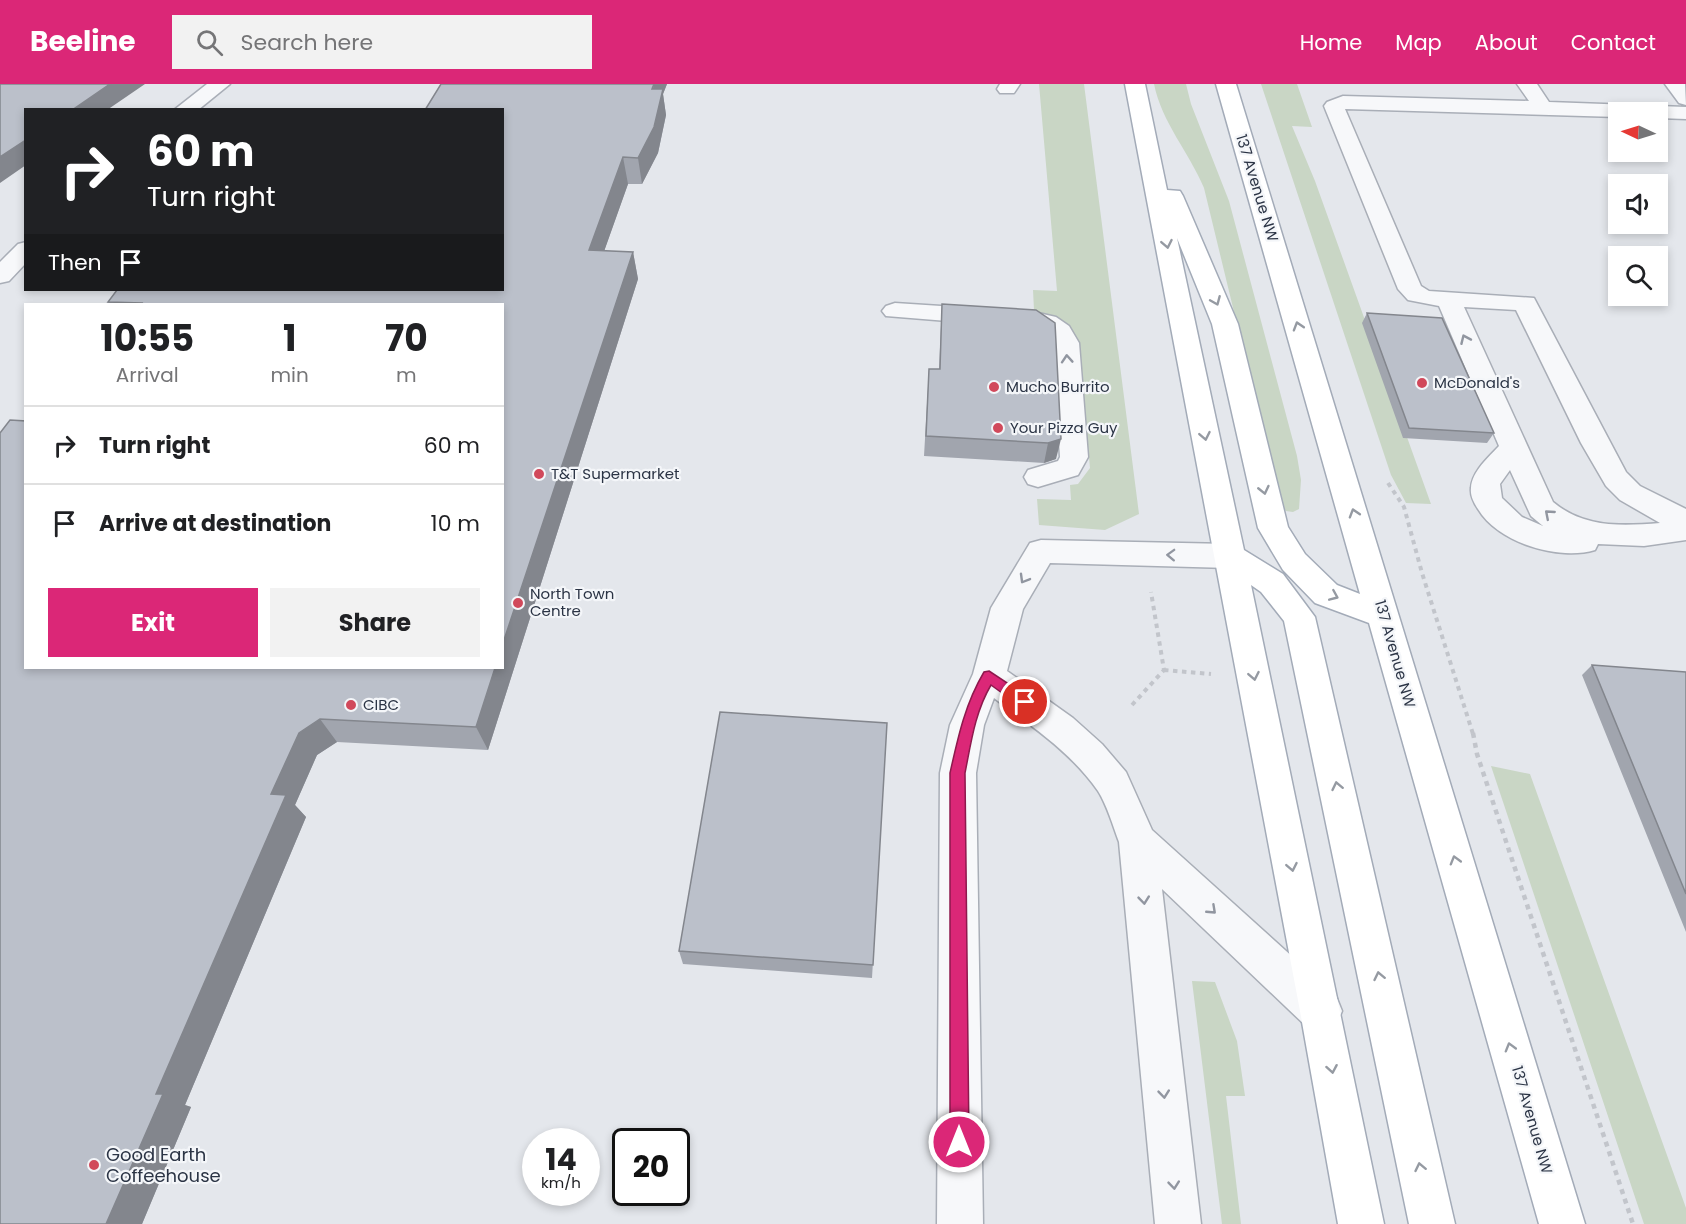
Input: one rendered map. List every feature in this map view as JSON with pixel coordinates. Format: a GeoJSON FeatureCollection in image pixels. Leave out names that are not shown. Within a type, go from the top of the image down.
{"type":"FeatureCollection","features":[{"type":"Feature","properties":{"kind":"main road"},"geometry":{"type":"LineString","coordinates":[[1135,84],[1321,1011],[1361,1224]]}},
{"type":"Feature","properties":{"kind":"main road","name":"137 Avenue NW"},"geometry":{"type":"LineString","coordinates":[[1226,84],[1562,1224]]}},
{"type":"Feature","properties":{"kind":"main road"},"geometry":{"type":"LineString","coordinates":[[1144,131],[1225,324],[1273,528],[1294,562],[1326,594],[1383,615]]}},
{"type":"Feature","properties":{"kind":"main road"},"geometry":{"type":"LineString","coordinates":[[1229,556],[1272,582],[1299,617],[1432,1224]]}},
{"type":"Feature","properties":{"kind":"street"},"geometry":{"type":"LineString","coordinates":[[187,108],[220,84]]}},
{"type":"Feature","properties":{"kind":"street"},"geometry":{"type":"LineString","coordinates":[[1527,84],[1543,108]]}},
{"type":"Feature","properties":{"kind":"street"},"geometry":{"type":"LineString","coordinates":[[1675,84],[1686,99]]}},
{"type":"Feature","properties":{"kind":"street"},"geometry":{"type":"LineString","coordinates":[[1686,113],[1343,102],[1334,106],[1410,289],[1417,295],[1427,298],[1525,303],[1595,443],[1616,479],[1630,493],[1651,506],[1686,522]]}},
{"type":"Feature","properties":{"kind":"street"},"geometry":{"type":"LineString","coordinates":[[0,276],[24,251]]}},
{"type":"Feature","properties":{"kind":"street"},"geometry":{"type":"LineString","coordinates":[[1448,299],[1541,508],[1555,520],[1585,531],[1674,533],[1686,529]]}},
{"type":"Feature","properties":{"kind":"street"},"geometry":{"type":"LineString","coordinates":[[895,311],[1011,316],[1047,323],[1060,332],[1066,343],[1074,457],[1068,468],[1038,477]]}},
{"type":"Feature","properties":{"kind":"street"},"geometry":{"type":"LineString","coordinates":[[1514,448],[1488,479],[1485,491],[1498,515],[1513,528],[1533,537],[1591,542],[1621,533]]}},
{"type":"Feature","properties":{"kind":"street"},"geometry":{"type":"LineString","coordinates":[[960,1224],[958,773],[967,725],[978,696],[989,676],[1007,608],[1041,551],[1229,556]]}},
{"type":"Feature","properties":{"kind":"street"},"geometry":{"type":"LineString","coordinates":[[989,676],[1061,728],[1090,755],[1113,783],[1138,842],[1178,1224]]}},
{"type":"Feature","properties":{"kind":"street"},"geometry":{"type":"LineString","coordinates":[[1138,842],[1321,1011]]}},
{"type":"Feature","properties":{"kind":"path"},"geometry":{"type":"LineString","coordinates":[[1383,476],[1404,507],[1422,573],[1470,719],[1477,753],[1633,1224]]}},
{"type":"Feature","properties":{"kind":"path"},"geometry":{"type":"LineString","coordinates":[[1132,705],[1164,670]]}},
{"type":"Feature","properties":{"kind":"green space"},"geometry":{"type":"Polygon","coordinates":[[[1039,84],[1084,84],[1139,514],[1105,530],[1039,525],[1037,499],[1071,500],[1070,485],[1078,484],[1090,468],[1079,351],[1076,342],[1063,325],[1034,310],[1033,290],[1057,291],[1039,84]]]}},
{"type":"Feature","properties":{"kind":"green space"},"geometry":{"type":"Polygon","coordinates":[[[1154,84],[1186,84],[1191,104],[1229,201],[1297,456],[1301,480],[1299,509],[1293,512],[1286,511],[1281,506],[1204,188],[1169,125],[1154,84]]]}},
{"type":"Feature","properties":{"kind":"green space"},"geometry":{"type":"Polygon","coordinates":[[[1261,84],[1297,84],[1312,127],[1292,126],[1315,181],[1431,504],[1406,503],[1391,475],[1261,84]]]}},
{"type":"Feature","properties":{"kind":"green space"},"geometry":{"type":"Polygon","coordinates":[[[1491,766],[1530,774],[1686,1208],[1686,1224],[1644,1224],[1491,766]]]}},
{"type":"Feature","properties":{"kind":"green space"},"geometry":{"type":"Polygon","coordinates":[[[1192,981],[1215,982],[1237,1041],[1245,1096],[1226,1096],[1241,1224],[1222,1224],[1192,981]]]}},
{"type":"Feature","properties":{"kind":"building"},"geometry":{"type":"Polygon","coordinates":[[[0,84],[110,84],[75,108],[24,108],[24,141],[0,157],[0,84]]]}},
{"type":"Feature","properties":{"kind":"building"},"geometry":{"type":"Polygon","coordinates":[[[441,84],[654,84],[652,89],[663,89],[654,127],[638,158],[623,157],[589,250],[633,252],[504,640],[504,303],[108,302],[116,291],[504,291],[504,108],[426,108],[441,84]]]}},
{"type":"Feature","properties":{"kind":"building"},"geometry":{"type":"Polygon","coordinates":[[[942,304],[1036,310],[1055,323],[1061,439],[1048,443],[926,436],[929,369],[940,369],[942,304]]]}},
{"type":"Feature","properties":{"kind":"building","name":"McDonald's"},"geometry":{"type":"Polygon","coordinates":[[[1367,313],[1442,318],[1494,433],[1409,428],[1367,313]]]}},
{"type":"Feature","properties":{"kind":"building","name":"North Town Centre"},"geometry":{"type":"Polygon","coordinates":[[[10,420],[24,421],[24,669],[495,669],[476,727],[320,719],[299,733],[271,794],[286,795],[156,1094],[163,1094],[106,1224],[0,1224],[0,433],[10,420]]]}},
{"type":"Feature","properties":{"kind":"building"},"geometry":{"type":"Polygon","coordinates":[[[1592,665],[1686,672],[1686,894],[1592,665]]]}},
{"type":"Feature","properties":{"kind":"building"},"geometry":{"type":"Polygon","coordinates":[[[720,712],[887,723],[873,965],[679,951],[720,712]]]}},
{"type":"Feature","properties":{"kind":"place","name":"McDonald's"},"geometry":{"type":"Point","coordinates":[1422,383]}},
{"type":"Feature","properties":{"kind":"place","name":"Mucho Burrito"},"geometry":{"type":"Point","coordinates":[994,387]}},
{"type":"Feature","properties":{"kind":"place","name":"Your Pizza Guy"},"geometry":{"type":"Point","coordinates":[998,428]}},
{"type":"Feature","properties":{"kind":"place","name":"T&T Supermarket"},"geometry":{"type":"Point","coordinates":[539,474]}},
{"type":"Feature","properties":{"kind":"place","name":"North Town Centre"},"geometry":{"type":"Point","coordinates":[518,603]}},
{"type":"Feature","properties":{"kind":"place","name":"CIBC"},"geometry":{"type":"Point","coordinates":[351,705]}},
{"type":"Feature","properties":{"kind":"place","name":"Good Earth Coffeehouse"},"geometry":{"type":"Point","coordinates":[94,1165]}},
{"type":"Feature","properties":{"kind":"route"},"geometry":{"type":"LineString","coordinates":[[959,1142],[958,773],[967,725],[978,696],[989,676],[1025,702]]}}]}
